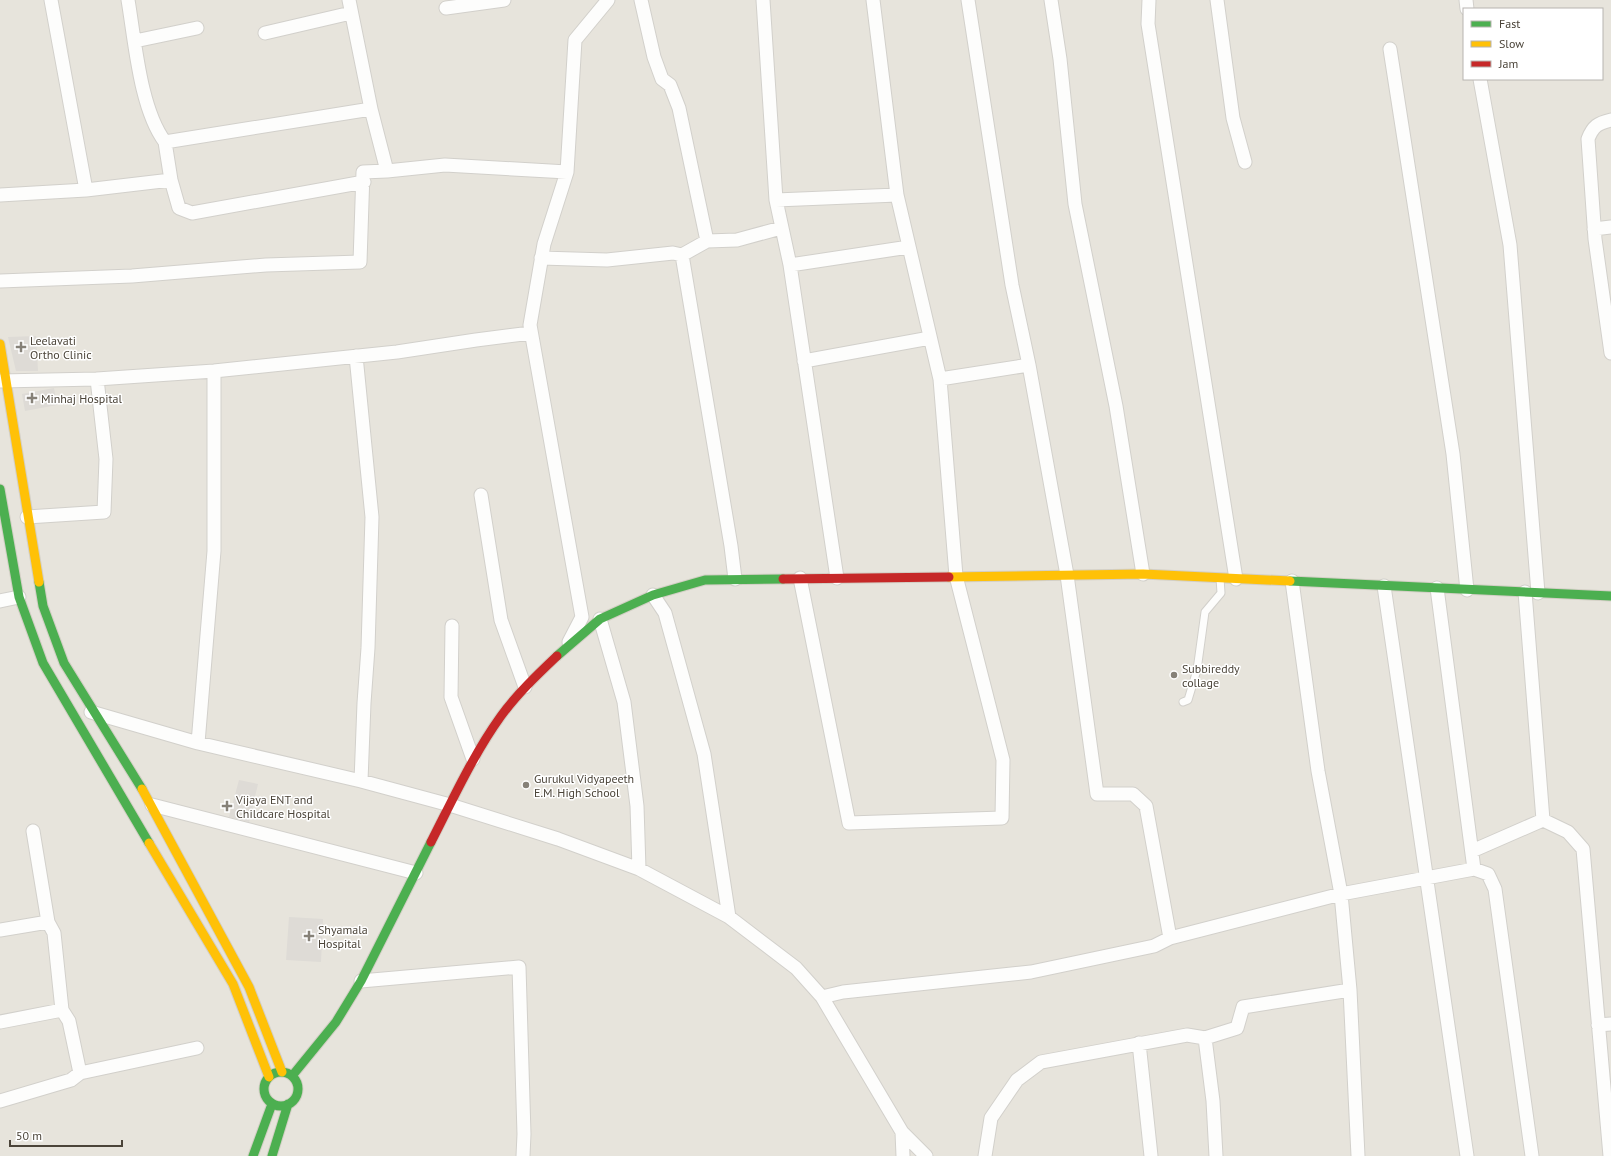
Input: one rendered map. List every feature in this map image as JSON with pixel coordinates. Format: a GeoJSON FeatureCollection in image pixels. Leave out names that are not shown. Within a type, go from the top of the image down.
{"type":"FeatureCollection","features":[{"type":"Feature","properties":{"kind":"main road"},"geometry":{"type":"LineString","coordinates":[[0,344],[3,380],[43,606],[50,627],[64,663],[152,805],[234,958],[249,987],[282,1072]]}},
{"type":"Feature","properties":{"kind":"main road"},"geometry":{"type":"LineString","coordinates":[[0,489],[18,597],[43,663],[221,962],[233,984],[269,1077]]}},
{"type":"Feature","properties":{"kind":"main road"},"geometry":{"type":"LineString","coordinates":[[292,1076],[336,1022],[361,981],[473,759],[501,716],[526,687],[567,647],[600,619],[653,595],[705,580],[1143,574],[1611,596]]}},
{"type":"Feature","properties":{"kind":"main road"},"geometry":{"type":"LineString","coordinates":[[30,632],[50,627]]}},
{"type":"Feature","properties":{"kind":"main road"},"geometry":{"type":"LineString","coordinates":[[221,962],[234,958]]}},
{"type":"Feature","properties":{"kind":"main road"},"geometry":{"type":"LineString","coordinates":[[282,1072],[292,1076],[296,1080],[298,1091],[293,1101],[283,1106],[272,1104],[265,1095],[264,1089],[264,1084],[269,1077],[276,1073],[282,1072]]}},
{"type":"Feature","properties":{"kind":"main road"},"geometry":{"type":"LineString","coordinates":[[253,1156],[272,1104]]}},
{"type":"Feature","properties":{"kind":"main road"},"geometry":{"type":"LineString","coordinates":[[272,1156],[288,1104]]}},
{"type":"Feature","properties":{"kind":"street"},"geometry":{"type":"LineString","coordinates":[[51,0],[86,190]]}},
{"type":"Feature","properties":{"kind":"street"},"geometry":{"type":"LineString","coordinates":[[128,0],[146,99],[156,131],[164,142],[171,180],[179,208],[192,213],[364,182]]}},
{"type":"Feature","properties":{"kind":"street"},"geometry":{"type":"LineString","coordinates":[[446,8],[504,0]]}},
{"type":"Feature","properties":{"kind":"street"},"geometry":{"type":"LineString","coordinates":[[567,647],[582,617],[530,325],[544,244],[567,172],[576,40],[608,0]]}},
{"type":"Feature","properties":{"kind":"street"},"geometry":{"type":"LineString","coordinates":[[641,0],[654,57],[662,79],[670,86],[679,108],[707,241]]}},
{"type":"Feature","properties":{"kind":"street"},"geometry":{"type":"LineString","coordinates":[[764,0],[776,200],[790,265],[837,578]]}},
{"type":"Feature","properties":{"kind":"street"},"geometry":{"type":"LineString","coordinates":[[800,578],[849,823],[1002,818],[1003,760],[956,576],[940,379],[897,195],[873,0]]}},
{"type":"Feature","properties":{"kind":"street"},"geometry":{"type":"LineString","coordinates":[[968,0],[1012,285],[1029,365],[1067,575],[1097,794],[1133,794],[1146,806],[1170,938]]}},
{"type":"Feature","properties":{"kind":"street"},"geometry":{"type":"LineString","coordinates":[[1051,0],[1060,59],[1076,204],[1116,406],[1143,574]]}},
{"type":"Feature","properties":{"kind":"street"},"geometry":{"type":"LineString","coordinates":[[1149,0],[1148,24],[1236,579]]}},
{"type":"Feature","properties":{"kind":"street"},"geometry":{"type":"LineString","coordinates":[[1217,0],[1233,118],[1245,162]]}},
{"type":"Feature","properties":{"kind":"street"},"geometry":{"type":"LineString","coordinates":[[265,33],[350,6],[371,109],[387,171]]}},
{"type":"Feature","properties":{"kind":"street"},"geometry":{"type":"LineString","coordinates":[[135,41],[197,28]]}},
{"type":"Feature","properties":{"kind":"street"},"geometry":{"type":"LineString","coordinates":[[1390,49],[1453,454],[1467,590]]}},
{"type":"Feature","properties":{"kind":"street"},"geometry":{"type":"LineString","coordinates":[[1480,80],[1510,245],[1538,593]]}},
{"type":"Feature","properties":{"kind":"street"},"geometry":{"type":"LineString","coordinates":[[164,142],[371,109]]}},
{"type":"Feature","properties":{"kind":"street"},"geometry":{"type":"LineString","coordinates":[[1611,120],[1602,122],[1592,128],[1588,139],[1594,229],[1609,327],[1611,352]]}},
{"type":"Feature","properties":{"kind":"street"},"geometry":{"type":"LineString","coordinates":[[0,281],[132,276],[266,265],[360,262],[364,182],[363,172],[387,171],[445,164],[567,172]]}},
{"type":"Feature","properties":{"kind":"street"},"geometry":{"type":"LineString","coordinates":[[0,195],[86,190],[171,180]]}},
{"type":"Feature","properties":{"kind":"street"},"geometry":{"type":"LineString","coordinates":[[776,200],[897,195]]}},
{"type":"Feature","properties":{"kind":"street"},"geometry":{"type":"LineString","coordinates":[[1594,229],[1611,227]]}},
{"type":"Feature","properties":{"kind":"street"},"geometry":{"type":"LineString","coordinates":[[541,258],[607,260],[673,253],[682,255],[707,241],[737,240],[781,228]]}},
{"type":"Feature","properties":{"kind":"street"},"geometry":{"type":"LineString","coordinates":[[790,265],[909,247]]}},
{"type":"Feature","properties":{"kind":"street"},"geometry":{"type":"LineString","coordinates":[[682,255],[731,546],[735,580]]}},
{"type":"Feature","properties":{"kind":"street"},"geometry":{"type":"LineString","coordinates":[[3,380],[97,379],[214,371],[397,352],[531,333]]}},
{"type":"Feature","properties":{"kind":"street"},"geometry":{"type":"LineString","coordinates":[[804,361],[930,338]]}},
{"type":"Feature","properties":{"kind":"street"},"geometry":{"type":"LineString","coordinates":[[356,356],[372,517],[368,648],[361,781]]}},
{"type":"Feature","properties":{"kind":"street"},"geometry":{"type":"LineString","coordinates":[[940,379],[1029,365]]}},
{"type":"Feature","properties":{"kind":"street"},"geometry":{"type":"LineString","coordinates":[[198,743],[214,551],[214,371]]}},
{"type":"Feature","properties":{"kind":"street"},"geometry":{"type":"LineString","coordinates":[[28,517],[104,512],[106,459],[97,379]]}},
{"type":"Feature","properties":{"kind":"street"},"geometry":{"type":"LineString","coordinates":[[482,495],[501,620],[526,687]]}},
{"type":"Feature","properties":{"kind":"street"},"geometry":{"type":"LineString","coordinates":[[1292,581],[1318,771],[1341,894],[1350,990],[1358,1156]]}},
{"type":"Feature","properties":{"kind":"street"},"geometry":{"type":"LineString","coordinates":[[1384,586],[1467,1156]]}},
{"type":"Feature","properties":{"kind":"street"},"geometry":{"type":"LineString","coordinates":[[1437,588],[1474,869]]}},
{"type":"Feature","properties":{"kind":"street"},"geometry":{"type":"LineString","coordinates":[[1525,592],[1543,820]]}},
{"type":"Feature","properties":{"kind":"street"},"geometry":{"type":"LineString","coordinates":[[653,595],[665,612],[704,754],[729,917]]}},
{"type":"Feature","properties":{"kind":"street"},"geometry":{"type":"LineString","coordinates":[[0,601],[18,597]]}},
{"type":"Feature","properties":{"kind":"street"},"geometry":{"type":"LineString","coordinates":[[600,619],[624,702],[637,806],[639,869]]}},
{"type":"Feature","properties":{"kind":"street"},"geometry":{"type":"LineString","coordinates":[[452,626],[451,697],[473,759]]}},
{"type":"Feature","properties":{"kind":"street"},"geometry":{"type":"LineString","coordinates":[[74,716],[93,711],[198,743],[361,781],[450,805],[558,839],[639,869],[729,917],[796,968],[822,997],[902,1132],[926,1156]]}},
{"type":"Feature","properties":{"kind":"street"},"geometry":{"type":"LineString","coordinates":[[152,805],[416,873]]}},
{"type":"Feature","properties":{"kind":"street"},"geometry":{"type":"LineString","coordinates":[[1472,851],[1543,820],[1568,832],[1583,849],[1605,1025],[1610,1156]]}},
{"type":"Feature","properties":{"kind":"street"},"geometry":{"type":"LineString","coordinates":[[33,831],[48,922],[54,933],[62,1010],[69,1021],[80,1073]]}},
{"type":"Feature","properties":{"kind":"street"},"geometry":{"type":"LineString","coordinates":[[822,997],[843,992],[1031,972],[1154,946],[1170,938],[1341,894],[1474,869],[1488,874],[1495,889],[1532,1156]]}},
{"type":"Feature","properties":{"kind":"street"},"geometry":{"type":"LineString","coordinates":[[0,930],[48,922]]}},
{"type":"Feature","properties":{"kind":"street"},"geometry":{"type":"LineString","coordinates":[[361,981],[519,968],[524,1134],[523,1156]]}},
{"type":"Feature","properties":{"kind":"street"},"geometry":{"type":"LineString","coordinates":[[986,1156],[991,1118],[1017,1080],[1041,1062],[1187,1035],[1205,1038],[1237,1028],[1243,1006],[1350,990]]}},
{"type":"Feature","properties":{"kind":"street"},"geometry":{"type":"LineString","coordinates":[[0,1022],[62,1010]]}},
{"type":"Feature","properties":{"kind":"street"},"geometry":{"type":"LineString","coordinates":[[1205,1038],[1213,1101],[1216,1156]]}},
{"type":"Feature","properties":{"kind":"street"},"geometry":{"type":"LineString","coordinates":[[1139,1043],[1151,1156]]}},
{"type":"Feature","properties":{"kind":"street"},"geometry":{"type":"LineString","coordinates":[[0,1101],[71,1080],[80,1073],[197,1048]]}},
{"type":"Feature","properties":{"kind":"street"},"geometry":{"type":"LineString","coordinates":[[902,1132],[903,1156]]}},
{"type":"Feature","properties":{"kind":"lane"},"geometry":{"type":"LineString","coordinates":[[1183,702],[1188,700],[1197,670],[1204,612],[1221,593],[1220,578]]}},
{"type":"Feature","properties":{"kind":"shaded area"},"geometry":{"type":"Polygon","coordinates":[[[0,0],[1611,0],[1611,1156],[0,1156],[0,0]]]}},
{"type":"Feature","properties":{"kind":"building"},"geometry":{"type":"Polygon","coordinates":[[[36,336],[38,371],[16,371],[8,337],[36,336]]]}},
{"type":"Feature","properties":{"kind":"building"},"geometry":{"type":"Polygon","coordinates":[[[54,388],[57,405],[25,411],[22,394],[54,388]]]}},
{"type":"Feature","properties":{"kind":"building"},"geometry":{"type":"Polygon","coordinates":[[[239,780],[258,784],[249,822],[229,817],[239,780]]]}},
{"type":"Feature","properties":{"kind":"building"},"geometry":{"type":"Polygon","coordinates":[[[289,917],[323,919],[321,962],[286,960],[289,917]]]}},
{"type":"Feature","properties":{"kind":"traffic: fast"},"geometry":{"type":"LineString","coordinates":[[0,489],[19,597],[43,663],[149,843]]}},
{"type":"Feature","properties":{"kind":"traffic: fast"},"geometry":{"type":"LineString","coordinates":[[557,656],[600,619],[653,595],[705,580],[783,579]]}},
{"type":"Feature","properties":{"kind":"traffic: fast"},"geometry":{"type":"LineString","coordinates":[[1290,581],[1611,596]]}},
{"type":"Feature","properties":{"kind":"traffic: fast"},"geometry":{"type":"LineString","coordinates":[[39,582],[43,606],[64,663],[142,789]]}},
{"type":"Feature","properties":{"kind":"traffic: fast"},"geometry":{"type":"LineString","coordinates":[[292,1076],[336,1022],[361,981],[431,842]]}},
{"type":"Feature","properties":{"kind":"traffic: fast"},"geometry":{"type":"LineString","coordinates":[[278,1072],[284,1072],[293,1077],[297,1083],[298,1089],[297,1095],[293,1101],[284,1106],[278,1106],[269,1101],[264,1092],[264,1086],[269,1077],[278,1072]]}},
{"type":"Feature","properties":{"kind":"traffic: fast"},"geometry":{"type":"LineString","coordinates":[[253,1156],[272,1104]]}},
{"type":"Feature","properties":{"kind":"traffic: fast"},"geometry":{"type":"LineString","coordinates":[[272,1156],[288,1104]]}},
{"type":"Feature","properties":{"kind":"traffic: slow"},"geometry":{"type":"LineString","coordinates":[[0,344],[39,582]]}},
{"type":"Feature","properties":{"kind":"traffic: slow"},"geometry":{"type":"LineString","coordinates":[[949,577],[1143,574],[1290,581]]}},
{"type":"Feature","properties":{"kind":"traffic: slow"},"geometry":{"type":"LineString","coordinates":[[142,789],[249,987],[282,1072]]}},
{"type":"Feature","properties":{"kind":"traffic: slow"},"geometry":{"type":"LineString","coordinates":[[149,843],[233,984],[269,1077]]}},
{"type":"Feature","properties":{"kind":"traffic: jam"},"geometry":{"type":"LineString","coordinates":[[783,579],[949,577]]}},
{"type":"Feature","properties":{"kind":"traffic: jam"},"geometry":{"type":"LineString","coordinates":[[431,842],[481,746],[501,716],[514,700],[557,656]]}},
{"type":"Feature","properties":{"kind":"place","name":"Leelavati Ortho Clinic"},"geometry":{"type":"Point","coordinates":[21,347]}},
{"type":"Feature","properties":{"kind":"place","name":"Minhaj Hospital"},"geometry":{"type":"Point","coordinates":[32,398]}},
{"type":"Feature","properties":{"kind":"place","name":"Subbireddy collage"},"geometry":{"type":"Point","coordinates":[1174,675]}},
{"type":"Feature","properties":{"kind":"place","name":"Gurukul Vidyapeeth E.M. High School"},"geometry":{"type":"Point","coordinates":[526,785]}},
{"type":"Feature","properties":{"kind":"place","name":"Vijaya ENT and Childcare Hospital"},"geometry":{"type":"Point","coordinates":[227,806]}},
{"type":"Feature","properties":{"kind":"place","name":"Shyamala Hospital"},"geometry":{"type":"Point","coordinates":[309,936]}}]}
